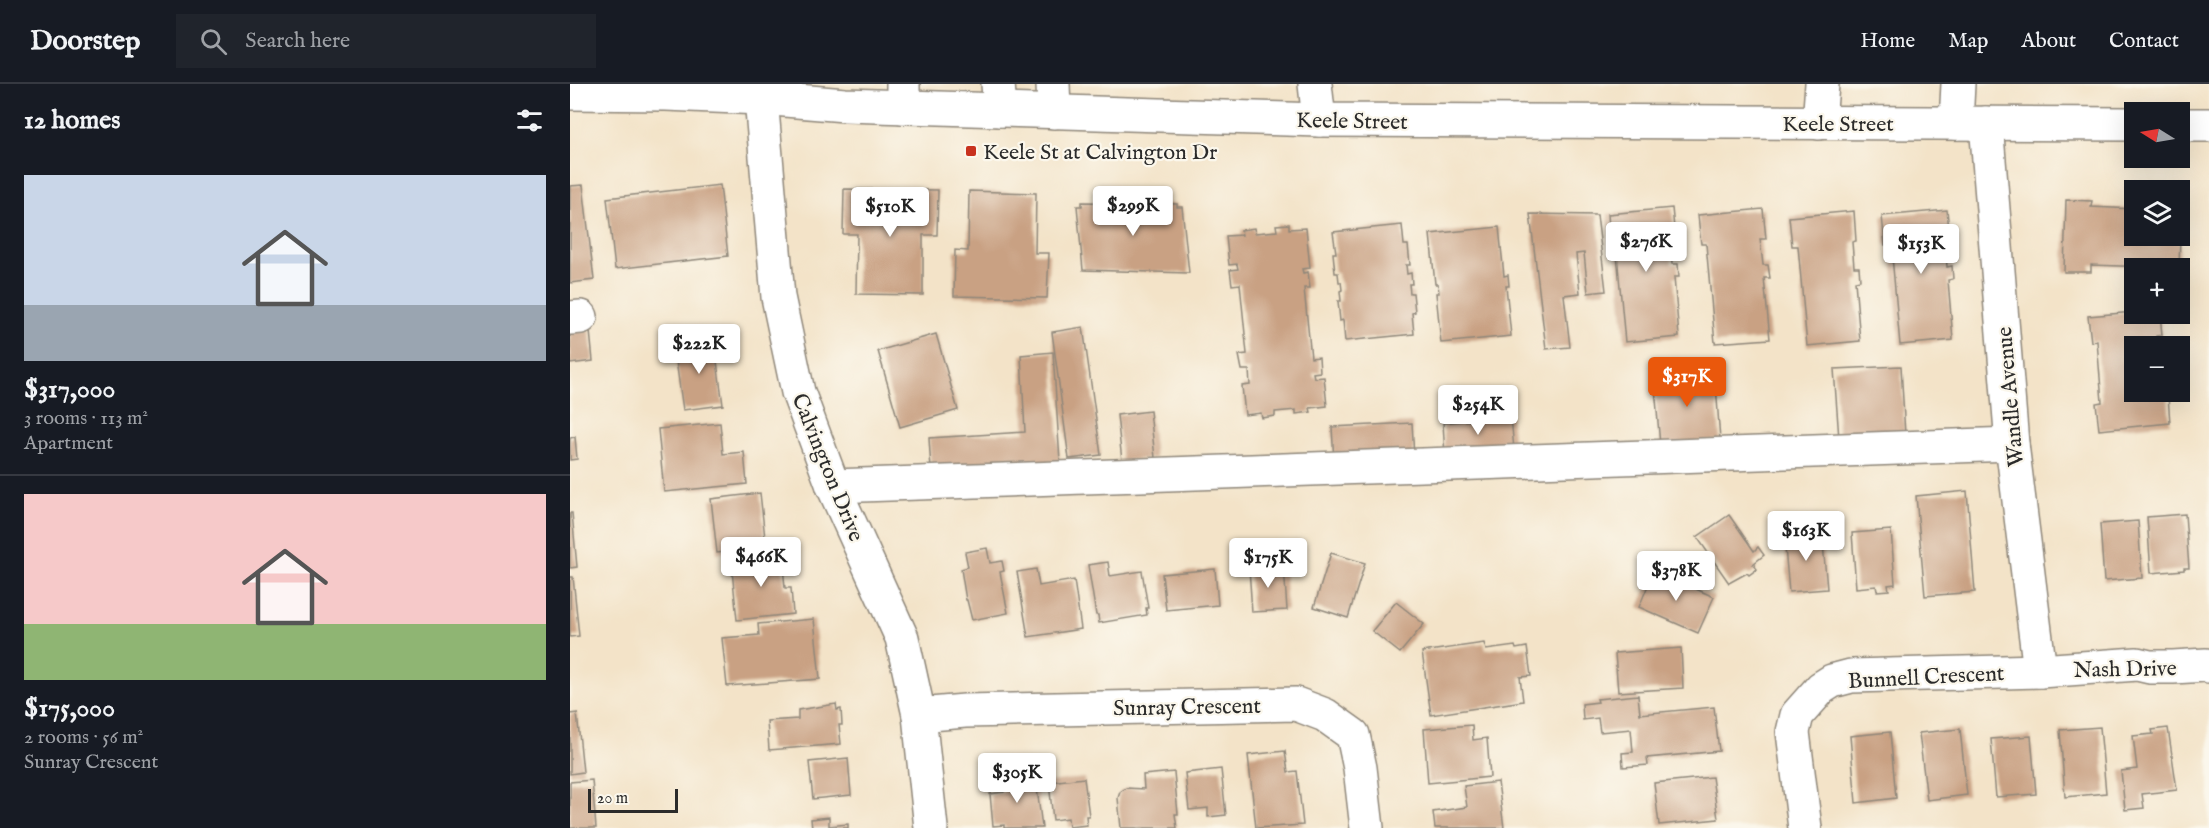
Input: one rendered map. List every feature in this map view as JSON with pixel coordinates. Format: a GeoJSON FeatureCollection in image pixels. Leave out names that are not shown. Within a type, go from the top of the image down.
{"type":"FeatureCollection","features":[{"type":"Feature","properties":{"kind":"street"},"geometry":{"type":"LineString","coordinates":[[1315,84],[1319,120]]}},
{"type":"Feature","properties":{"kind":"street"},"geometry":{"type":"LineString","coordinates":[[1819,123],[1822,84]]}},
{"type":"Feature","properties":{"kind":"street","name":"Wandle Avenue"},"geometry":{"type":"LineString","coordinates":[[1958,84],[1971,123],[2040,671]]}},
{"type":"Feature","properties":{"kind":"street","name":"Keele Street"},"geometry":{"type":"LineString","coordinates":[[570,93],[667,89],[760,98],[809,93],[1054,98],[1319,120],[2124,124]]}},
{"type":"Feature","properties":{"kind":"street","name":"Calvington Drive"},"geometry":{"type":"LineString","coordinates":[[760,98],[778,297],[798,392],[833,486],[902,638],[919,715],[931,828]]}},
{"type":"Feature","properties":{"kind":"street"},"geometry":{"type":"LineString","coordinates":[[2190,125],[2209,125]]}},
{"type":"Feature","properties":{"kind":"street"},"geometry":{"type":"LineString","coordinates":[[833,486],[2012,444]]}},
{"type":"Feature","properties":{"kind":"street","name":"Nash Drive"},"geometry":{"type":"LineString","coordinates":[[2040,671],[2137,664],[2151,667],[2209,666]]}},
{"type":"Feature","properties":{"kind":"street","name":"Bunnell Crescent"},"geometry":{"type":"LineString","coordinates":[[1805,828],[1793,732],[1797,715],[1821,688],[1832,681],[1851,676],[2040,671]]}},
{"type":"Feature","properties":{"kind":"street","name":"Sunray Crescent"},"geometry":{"type":"LineString","coordinates":[[919,715],[965,711],[1296,704],[1325,715],[1353,735],[1360,768],[1367,828]]}},
{"type":"Feature","properties":{"kind":"building"},"geometry":{"type":"Polygon","coordinates":[[[583,185],[594,280],[570,283],[570,186],[583,185]]]}},
{"type":"Feature","properties":{"kind":"building"},"geometry":{"type":"Polygon","coordinates":[[[720,185],[728,256],[615,269],[607,198],[720,185]]]}},
{"type":"Feature","properties":{"kind":"building"},"geometry":{"type":"Polygon","coordinates":[[[844,189],[938,190],[937,235],[923,235],[923,295],[856,294],[857,234],[843,234],[844,189]]]}},
{"type":"Feature","properties":{"kind":"building"},"geometry":{"type":"Polygon","coordinates":[[[969,191],[1036,193],[1035,253],[1049,253],[1047,298],[954,296],[955,250],[968,251],[969,191]]]}},
{"type":"Feature","properties":{"kind":"building"},"geometry":{"type":"Polygon","coordinates":[[[2066,200],[2092,201],[2091,207],[2124,209],[2124,246],[2180,246],[2179,258],[2124,258],[2124,266],[2091,265],[2091,272],[2064,272],[2066,200]]]}},
{"type":"Feature","properties":{"kind":"building"},"geometry":{"type":"Polygon","coordinates":[[[1082,202],[1177,204],[1177,207],[1182,207],[1189,273],[1083,270],[1077,206],[1082,206],[1082,202]]]}},
{"type":"Feature","properties":{"kind":"building"},"geometry":{"type":"Polygon","coordinates":[[[1672,208],[1675,238],[1670,238],[1672,264],[1678,264],[1679,277],[1674,277],[1679,337],[1625,342],[1616,243],[1610,243],[1608,214],[1672,208]]]}},
{"type":"Feature","properties":{"kind":"building"},"geometry":{"type":"Polygon","coordinates":[[[1763,209],[1766,239],[1760,239],[1763,265],[1768,265],[1770,278],[1764,278],[1770,339],[1715,343],[1706,244],[1701,244],[1698,215],[1763,209]]]}},
{"type":"Feature","properties":{"kind":"building"},"geometry":{"type":"Polygon","coordinates":[[[1947,210],[1950,240],[1945,241],[1947,267],[1952,266],[1953,279],[1948,280],[1953,340],[1900,345],[1891,245],[1885,245],[1882,216],[1947,210]]]}},
{"type":"Feature","properties":{"kind":"building"},"geometry":{"type":"Polygon","coordinates":[[[1854,211],[1856,241],[1852,242],[1854,267],[1859,267],[1860,280],[1855,281],[1860,341],[1807,346],[1798,246],[1792,246],[1789,217],[1854,211]]]}},
{"type":"Feature","properties":{"kind":"building"},"geometry":{"type":"Polygon","coordinates":[[[1530,214],[1597,215],[1606,291],[1588,293],[1584,253],[1576,254],[1580,293],[1564,295],[1570,347],[1546,349],[1530,214]]]}},
{"type":"Feature","properties":{"kind":"building"},"geometry":{"type":"Polygon","coordinates":[[[1289,224],[1289,229],[1306,228],[1310,268],[1302,269],[1303,273],[1308,272],[1310,288],[1304,288],[1311,358],[1319,357],[1320,372],[1313,373],[1314,378],[1324,377],[1327,406],[1310,408],[1311,412],[1296,414],[1296,410],[1275,412],[1275,416],[1262,418],[1261,413],[1245,415],[1242,386],[1250,385],[1249,370],[1242,370],[1239,355],[1247,354],[1240,284],[1232,285],[1230,270],[1238,269],[1237,264],[1229,265],[1226,236],[1242,235],[1241,230],[1254,228],[1255,233],[1277,231],[1276,225],[1289,224]]]}},
{"type":"Feature","properties":{"kind":"building"},"geometry":{"type":"Polygon","coordinates":[[[1402,225],[1404,245],[1408,245],[1410,265],[1406,265],[1407,274],[1411,273],[1412,284],[1409,284],[1410,293],[1413,293],[1415,312],[1412,313],[1414,334],[1345,341],[1343,320],[1340,321],[1338,301],[1341,301],[1340,291],[1342,290],[1338,273],[1335,273],[1333,253],[1336,253],[1333,232],[1402,225]]]}},
{"type":"Feature","properties":{"kind":"building"},"geometry":{"type":"Polygon","coordinates":[[[1499,227],[1504,276],[1508,275],[1509,286],[1506,286],[1511,336],[1441,343],[1436,293],[1439,293],[1438,284],[1435,284],[1430,234],[1499,227]]]}},
{"type":"Feature","properties":{"kind":"building"},"geometry":{"type":"Polygon","coordinates":[[[2124,313],[2124,324],[2161,324],[2162,335],[2124,336],[2124,402],[2168,402],[2170,423],[2099,430],[2096,403],[2102,402],[2097,341],[2091,342],[2088,316],[2124,313]]]}},
{"type":"Feature","properties":{"kind":"building"},"geometry":{"type":"Polygon","coordinates":[[[1083,327],[1101,455],[1069,459],[1052,332],[1083,327]]]}},
{"type":"Feature","properties":{"kind":"building"},"geometry":{"type":"Polygon","coordinates":[[[590,331],[593,361],[570,364],[570,333],[590,331]]]}},
{"type":"Feature","properties":{"kind":"building"},"geometry":{"type":"Polygon","coordinates":[[[936,334],[958,410],[900,427],[878,351],[936,334]]]}},
{"type":"Feature","properties":{"kind":"building"},"geometry":{"type":"Polygon","coordinates":[[[714,340],[723,405],[683,410],[674,346],[714,340]]]}},
{"type":"Feature","properties":{"kind":"building"},"geometry":{"type":"Polygon","coordinates":[[[1053,352],[1060,462],[931,470],[929,438],[1025,432],[1021,355],[1053,352]]]}},
{"type":"Feature","properties":{"kind":"building"},"geometry":{"type":"Polygon","coordinates":[[[1901,366],[1905,435],[1839,439],[1834,369],[1901,366]]]}},
{"type":"Feature","properties":{"kind":"building"},"geometry":{"type":"Polygon","coordinates":[[[1715,371],[1720,440],[1660,445],[1654,376],[1715,371]]]}},
{"type":"Feature","properties":{"kind":"building"},"geometry":{"type":"Polygon","coordinates":[[[1150,411],[1155,458],[1122,461],[1117,415],[1150,411]]]}},
{"type":"Feature","properties":{"kind":"building"},"geometry":{"type":"Polygon","coordinates":[[[1511,416],[1514,450],[1445,456],[1443,423],[1511,416]]]}},
{"type":"Feature","properties":{"kind":"building"},"geometry":{"type":"Polygon","coordinates":[[[720,423],[723,454],[744,452],[747,484],[664,492],[658,429],[720,423]]]}},
{"type":"Feature","properties":{"kind":"building"},"geometry":{"type":"Polygon","coordinates":[[[1412,423],[1414,457],[1334,461],[1332,427],[1412,423]]]}},
{"type":"Feature","properties":{"kind":"building"},"geometry":{"type":"Polygon","coordinates":[[[575,437],[577,459],[570,460],[570,438],[575,437]]]}},
{"type":"Feature","properties":{"kind":"building"},"geometry":{"type":"Polygon","coordinates":[[[1967,491],[1975,592],[1925,596],[1916,496],[1967,491]]]}},
{"type":"Feature","properties":{"kind":"building"},"geometry":{"type":"Polygon","coordinates":[[[760,493],[766,547],[717,553],[711,499],[760,493]]]}},
{"type":"Feature","properties":{"kind":"building"},"geometry":{"type":"Polygon","coordinates":[[[570,513],[572,513],[577,567],[570,568],[570,513]]]}},
{"type":"Feature","properties":{"kind":"building"},"geometry":{"type":"Polygon","coordinates":[[[2185,514],[2189,568],[2151,573],[2147,517],[2185,514]]]}},
{"type":"Feature","properties":{"kind":"building"},"geometry":{"type":"Polygon","coordinates":[[[1729,515],[1754,551],[1758,547],[1764,555],[1753,564],[1757,569],[1729,583],[1697,537],[1729,515]]]}},
{"type":"Feature","properties":{"kind":"building"},"geometry":{"type":"Polygon","coordinates":[[[2138,521],[2142,578],[2104,581],[2100,524],[2138,521]]]}},
{"type":"Feature","properties":{"kind":"building"},"geometry":{"type":"Polygon","coordinates":[[[1891,530],[1895,584],[1888,585],[1889,590],[1877,591],[1876,586],[1856,588],[1852,533],[1891,530]]]}},
{"type":"Feature","properties":{"kind":"building"},"geometry":{"type":"Polygon","coordinates":[[[1822,532],[1827,589],[1789,592],[1784,536],[1822,532]]]}},
{"type":"Feature","properties":{"kind":"building"},"geometry":{"type":"Polygon","coordinates":[[[987,548],[990,563],[1002,561],[1004,571],[1000,572],[1008,613],[972,620],[961,569],[968,567],[965,552],[987,548]]]}},
{"type":"Feature","properties":{"kind":"building"},"geometry":{"type":"Polygon","coordinates":[[[1331,553],[1365,563],[1348,618],[1314,607],[1331,553]]]}},
{"type":"Feature","properties":{"kind":"building"},"geometry":{"type":"Polygon","coordinates":[[[782,555],[785,588],[791,588],[793,614],[737,620],[731,560],[782,555]]]}},
{"type":"Feature","properties":{"kind":"building"},"geometry":{"type":"Polygon","coordinates":[[[1108,562],[1110,576],[1142,571],[1147,615],[1099,623],[1088,565],[1108,562]]]}},
{"type":"Feature","properties":{"kind":"building"},"geometry":{"type":"Polygon","coordinates":[[[1284,566],[1287,610],[1252,612],[1249,568],[1284,566]]]}},
{"type":"Feature","properties":{"kind":"building"},"geometry":{"type":"Polygon","coordinates":[[[1036,569],[1039,586],[1074,580],[1081,629],[1028,637],[1017,572],[1036,569]]]}},
{"type":"Feature","properties":{"kind":"building"},"geometry":{"type":"Polygon","coordinates":[[[1215,569],[1218,605],[1166,610],[1162,574],[1215,569]]]}},
{"type":"Feature","properties":{"kind":"building"},"geometry":{"type":"Polygon","coordinates":[[[1654,571],[1714,597],[1698,633],[1639,607],[1654,571]]]}},
{"type":"Feature","properties":{"kind":"building"},"geometry":{"type":"Polygon","coordinates":[[[570,577],[573,577],[579,636],[570,637],[570,577]]]}},
{"type":"Feature","properties":{"kind":"building"},"geometry":{"type":"Polygon","coordinates":[[[1396,602],[1424,624],[1400,653],[1372,631],[1396,602]]]}},
{"type":"Feature","properties":{"kind":"building"},"geometry":{"type":"Polygon","coordinates":[[[814,619],[820,679],[727,686],[722,638],[759,635],[758,624],[814,619]]]}},
{"type":"Feature","properties":{"kind":"building"},"geometry":{"type":"Polygon","coordinates":[[[1484,643],[1486,650],[1515,646],[1516,649],[1527,647],[1531,676],[1520,677],[1523,701],[1431,715],[1422,652],[1484,643]]]}},
{"type":"Feature","properties":{"kind":"building"},"geometry":{"type":"Polygon","coordinates":[[[1681,648],[1683,688],[1618,692],[1615,653],[1681,648]]]}},
{"type":"Feature","properties":{"kind":"building"},"geometry":{"type":"Polygon","coordinates":[[[1638,695],[1640,714],[1714,707],[1719,751],[1647,758],[1648,765],[1623,767],[1622,753],[1633,752],[1631,729],[1600,732],[1598,718],[1583,720],[1582,704],[1598,702],[1597,699],[1638,695]]]}},
{"type":"Feature","properties":{"kind":"building"},"geometry":{"type":"Polygon","coordinates":[[[836,704],[837,710],[841,709],[842,725],[839,725],[841,744],[769,750],[767,721],[798,719],[798,710],[836,704]]]}},
{"type":"Feature","properties":{"kind":"building"},"geometry":{"type":"Polygon","coordinates":[[[577,713],[583,772],[570,774],[570,714],[577,713]]]}},
{"type":"Feature","properties":{"kind":"building"},"geometry":{"type":"Polygon","coordinates":[[[1472,725],[1473,740],[1487,738],[1490,777],[1428,783],[1424,729],[1472,725]]]}},
{"type":"Feature","properties":{"kind":"building"},"geometry":{"type":"Polygon","coordinates":[[[2100,727],[2106,793],[2065,797],[2060,730],[2100,727]]]}},
{"type":"Feature","properties":{"kind":"building"},"geometry":{"type":"Polygon","coordinates":[[[2168,728],[2177,790],[2142,794],[2144,808],[2125,810],[2121,771],[2137,769],[2133,736],[2153,734],[2152,730],[2168,728]]]}},
{"type":"Feature","properties":{"kind":"building"},"geometry":{"type":"Polygon","coordinates":[[[1960,729],[1967,795],[1927,800],[1919,733],[1960,729]]]}},
{"type":"Feature","properties":{"kind":"building"},"geometry":{"type":"Polygon","coordinates":[[[1890,732],[1896,798],[1856,803],[1850,736],[1890,732]]]}},
{"type":"Feature","properties":{"kind":"building"},"geometry":{"type":"Polygon","coordinates":[[[2031,736],[2036,794],[1996,797],[1991,739],[2031,736]]]}},
{"type":"Feature","properties":{"kind":"building"},"geometry":{"type":"Polygon","coordinates":[[[1285,751],[1288,772],[1297,771],[1303,825],[1256,828],[1248,755],[1285,751]]]}},
{"type":"Feature","properties":{"kind":"building"},"geometry":{"type":"Polygon","coordinates":[[[848,758],[851,795],[813,799],[809,762],[848,758]]]}},
{"type":"Feature","properties":{"kind":"building"},"geometry":{"type":"Polygon","coordinates":[[[1221,769],[1226,815],[1208,817],[1208,808],[1189,810],[1185,773],[1221,769]]]}},
{"type":"Feature","properties":{"kind":"building"},"geometry":{"type":"Polygon","coordinates":[[[1174,772],[1177,828],[1121,828],[1118,798],[1120,792],[1126,788],[1144,789],[1143,775],[1174,772]]]}},
{"type":"Feature","properties":{"kind":"building"},"geometry":{"type":"Polygon","coordinates":[[[1033,775],[1042,828],[993,826],[990,794],[1004,792],[1002,779],[1033,775]]]}},
{"type":"Feature","properties":{"kind":"building"},"geometry":{"type":"Polygon","coordinates":[[[1712,777],[1718,819],[1659,825],[1654,783],[1712,777]]]}},
{"type":"Feature","properties":{"kind":"building"},"geometry":{"type":"Polygon","coordinates":[[[1084,778],[1089,816],[1086,816],[1087,825],[1069,827],[1068,818],[1053,820],[1049,782],[1084,778]]]}},
{"type":"Feature","properties":{"kind":"building"},"geometry":{"type":"Polygon","coordinates":[[[592,780],[596,828],[570,828],[570,782],[592,780]]]}},
{"type":"Feature","properties":{"kind":"building"},"geometry":{"type":"Polygon","coordinates":[[[1498,782],[1504,828],[1435,828],[1433,812],[1467,807],[1464,786],[1498,782]]]}},
{"type":"Feature","properties":{"kind":"building"},"geometry":{"type":"Polygon","coordinates":[[[829,817],[829,826],[848,824],[848,828],[812,828],[811,819],[829,817]]]}},
{"type":"Feature","properties":{"kind":"place","name":"Keele St at Calvington Dr"},"geometry":{"type":"Point","coordinates":[971,151]}}]}
